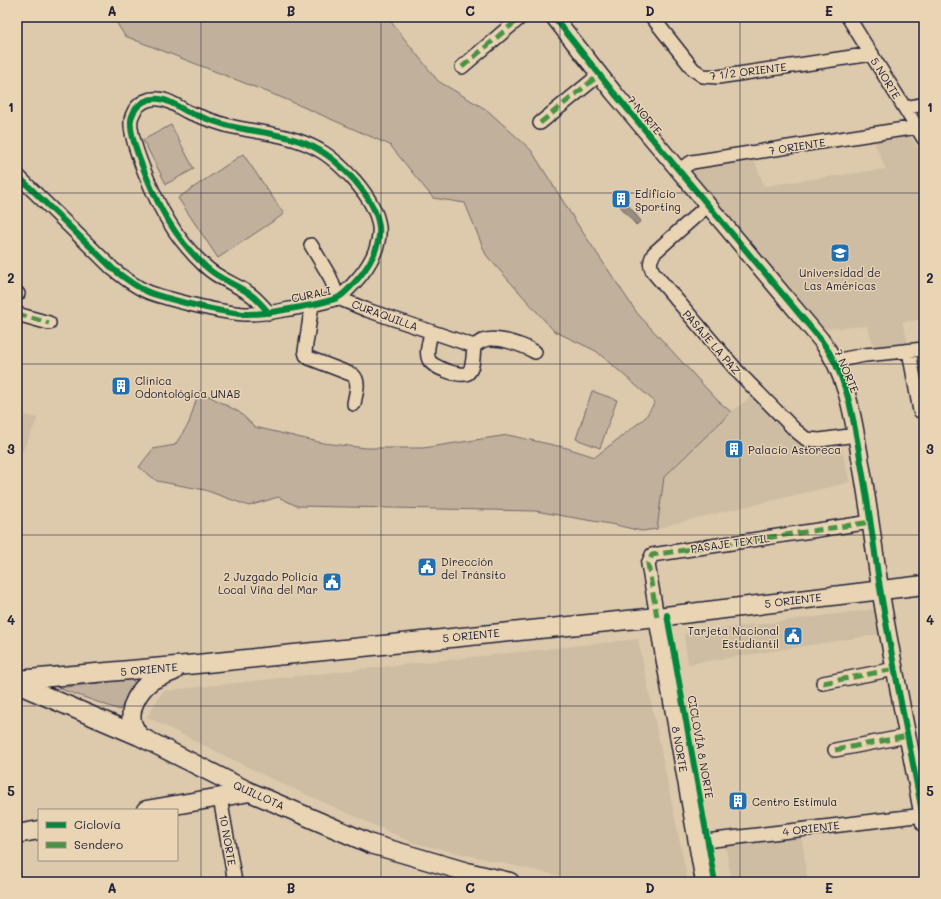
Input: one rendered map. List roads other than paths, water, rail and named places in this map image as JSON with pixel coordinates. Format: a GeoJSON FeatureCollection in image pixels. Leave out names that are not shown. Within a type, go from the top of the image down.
{"type":"FeatureCollection","features":[{"type":"Feature","properties":{"kind":"main road","name":"5 ORIENTE"},"geometry":{"type":"LineString","coordinates":[[17,680],[187,665],[657,617],[924,585]]}},
{"type":"Feature","properties":{"kind":"main road"},"geometry":{"type":"LineString","coordinates":[[139,736],[132,722],[132,709],[141,691],[152,681],[187,665]]}},
{"type":"Feature","properties":{"kind":"main road","name":"QUILLOTA"},"geometry":{"type":"LineString","coordinates":[[17,684],[139,736],[250,792],[371,844],[468,877],[510,882]]}},
{"type":"Feature","properties":{"kind":"main road"},"geometry":{"type":"LineString","coordinates":[[152,809],[250,792]]}},
{"type":"Feature","properties":{"kind":"main road"},"geometry":{"type":"LineString","coordinates":[[17,834],[38,830]]}},
{"type":"Feature","properties":{"kind":"street"},"geometry":{"type":"LineString","coordinates":[[462,67],[521,17]]}},
{"type":"Feature","properties":{"kind":"street","name":"7 NORTE"},"geometry":{"type":"LineString","coordinates":[[554,17],[678,170],[821,340],[834,361],[849,401],[856,435],[895,669],[924,818]]}},
{"type":"Feature","properties":{"kind":"street","name":"7 1/2 ORIENTE"},"geometry":{"type":"LineString","coordinates":[[652,17],[693,69],[703,76],[718,77],[872,54]]}},
{"type":"Feature","properties":{"kind":"street","name":"5 NORTE"},"geometry":{"type":"LineString","coordinates":[[848,17],[924,139]]}},
{"type":"Feature","properties":{"kind":"street"},"geometry":{"type":"LineString","coordinates":[[540,123],[599,74]]}},
{"type":"Feature","properties":{"kind":"street","name":"CURALI"},"geometry":{"type":"LineString","coordinates":[[17,175],[113,269],[146,292],[211,309],[245,314],[269,313],[338,298],[358,279],[370,264],[377,246],[380,231],[379,220],[367,196],[350,176],[332,159],[318,149],[299,141],[229,126],[186,111],[163,100],[151,99],[142,102],[136,108],[131,117],[130,122],[134,144],[156,199],[170,225],[205,266],[215,274],[250,294],[261,303],[269,313]]}},
{"type":"Feature","properties":{"kind":"street"},"geometry":{"type":"LineString","coordinates":[[905,108],[924,104]]}},
{"type":"Feature","properties":{"kind":"street","name":"7 ORIENTE"},"geometry":{"type":"LineString","coordinates":[[678,170],[692,162],[917,127]]}},
{"type":"Feature","properties":{"kind":"street","name":"PASAJE LA PAZ"},"geometry":{"type":"LineString","coordinates":[[708,205],[654,253],[650,260],[650,265],[653,272],[739,373],[795,430],[806,439],[820,440],[856,435]]}},
{"type":"Feature","properties":{"kind":"street"},"geometry":{"type":"LineString","coordinates":[[311,245],[330,277],[338,298]]}},
{"type":"Feature","properties":{"kind":"street","name":"CURAQUILLA"},"geometry":{"type":"LineString","coordinates":[[338,298],[367,310],[474,346],[472,365],[466,374],[461,375],[441,369],[432,364],[428,358],[431,332]]}},
{"type":"Feature","properties":{"kind":"street"},"geometry":{"type":"LineString","coordinates":[[312,304],[305,351],[306,354],[309,358],[353,375],[356,378],[358,382],[354,404]]}},
{"type":"Feature","properties":{"kind":"street"},"geometry":{"type":"LineString","coordinates":[[17,314],[49,323]]}},
{"type":"Feature","properties":{"kind":"street"},"geometry":{"type":"LineString","coordinates":[[474,346],[482,341],[497,338],[535,352]]}},
{"type":"Feature","properties":{"kind":"street"},"geometry":{"type":"LineString","coordinates":[[834,361],[866,355],[924,349]]}},
{"type":"Feature","properties":{"kind":"street"},"geometry":{"type":"LineString","coordinates":[[909,351],[920,411]]}},
{"type":"Feature","properties":{"kind":"street","name":"PASAJE TEXTIL"},"geometry":{"type":"LineString","coordinates":[[657,617],[648,564],[652,555],[871,522]]}},
{"type":"Feature","properties":{"kind":"street","name":"8 NORTE"},"geometry":{"type":"LineString","coordinates":[[657,617],[704,882]]}},
{"type":"Feature","properties":{"kind":"street"},"geometry":{"type":"LineString","coordinates":[[823,683],[895,669]]}},
{"type":"Feature","properties":{"kind":"street"},"geometry":{"type":"LineString","coordinates":[[835,750],[908,736]]}},
{"type":"Feature","properties":{"kind":"street","name":"10 NORTE"},"geometry":{"type":"LineString","coordinates":[[220,798],[235,882]]}},
{"type":"Feature","properties":{"kind":"street","name":"4 ORIENTE"},"geometry":{"type":"LineString","coordinates":[[697,842],[924,818]]}},
{"type":"Feature","properties":{"kind":"place","name":"Edificio Sporting"},"geometry":{"type":"Point","coordinates":[621,199]}},
{"type":"Feature","properties":{"kind":"place","name":"Universidad de Las Américas"},"geometry":{"type":"Point","coordinates":[840,253]}},
{"type":"Feature","properties":{"kind":"place","name":"Clínica Odontológica UNAB"},"geometry":{"type":"Point","coordinates":[121,386]}},
{"type":"Feature","properties":{"kind":"place","name":"Palacio Astoreca"},"geometry":{"type":"Point","coordinates":[734,449]}},
{"type":"Feature","properties":{"kind":"place","name":"Dirección del Tránsito"},"geometry":{"type":"Point","coordinates":[427,567]}},
{"type":"Feature","properties":{"kind":"place","name":"2 Juzgado Policía Local Viña del Mar"},"geometry":{"type":"Point","coordinates":[332,582]}},
{"type":"Feature","properties":{"kind":"place","name":"Tarjeta Nacional Estudiantil"},"geometry":{"type":"Point","coordinates":[793,636]}},
{"type":"Feature","properties":{"kind":"place","name":"Centro Estimula"},"geometry":{"type":"Point","coordinates":[738,801]}}]}
